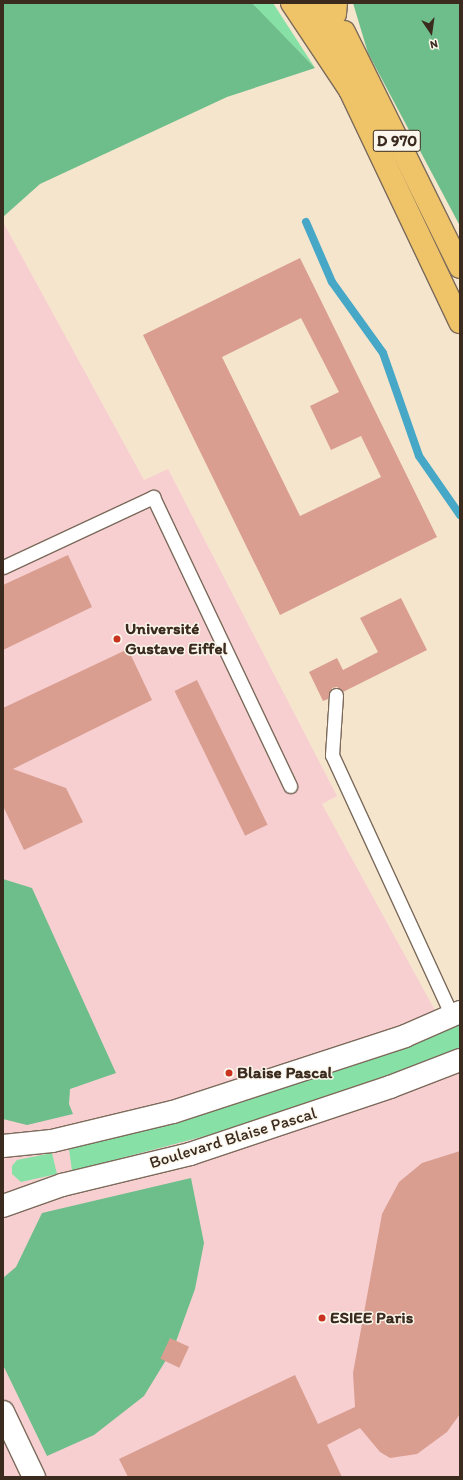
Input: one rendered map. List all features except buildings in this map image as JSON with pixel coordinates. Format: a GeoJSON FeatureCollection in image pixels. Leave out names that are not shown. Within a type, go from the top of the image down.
{"type":"FeatureCollection","features":[{"type":"Feature","properties":{"kind":"main road"},"geometry":{"type":"LineString","coordinates":[[292,3],[350,90]]}},
{"type":"Feature","properties":{"kind":"main road","name":"D 970"},"geometry":{"type":"LineString","coordinates":[[313,3],[342,62],[350,90],[460,322]]}},
{"type":"Feature","properties":{"kind":"main road","name":"D 970"},"geometry":{"type":"LineString","coordinates":[[333,7],[460,267]]}},
{"type":"Feature","properties":{"kind":"street"},"geometry":{"type":"LineString","coordinates":[[3,1146],[52,1141],[173,1112],[405,1036],[456,1014]]}},
{"type":"Feature","properties":{"kind":"street","name":"Boulevard Blaise Pascal"},"geometry":{"type":"LineString","coordinates":[[3,1206],[62,1185],[190,1154],[390,1087],[460,1060]]}},
{"type":"Feature","properties":{"kind":"street"},"geometry":{"type":"LineString","coordinates":[[3,1412],[34,1477]]}},
{"type":"Feature","properties":{"kind":"lane"},"geometry":{"type":"LineString","coordinates":[[3,567],[153,497],[290,786]]}},
{"type":"Feature","properties":{"kind":"lane"},"geometry":{"type":"LineString","coordinates":[[336,695],[332,755],[456,1014]]}},
{"type":"Feature","properties":{"kind":"shaded area","name":"Université Gustave Eiffel"},"geometry":{"type":"Polygon","coordinates":[[[3,222],[144,480],[168,469],[337,796],[322,804],[460,1056],[460,1477],[3,1477],[3,222]]]}},
{"type":"Feature","properties":{"kind":"green space"},"geometry":{"type":"Polygon","coordinates":[[[3,3],[252,3],[315,68],[227,97],[40,184],[3,217],[3,3]]]}},
{"type":"Feature","properties":{"kind":"green space"},"geometry":{"type":"Polygon","coordinates":[[[252,3],[273,3],[315,68],[265,17],[252,3]]]}},
{"type":"Feature","properties":{"kind":"green space"},"geometry":{"type":"Polygon","coordinates":[[[353,3],[460,3],[460,226],[368,53],[353,3]]]}},
{"type":"Feature","properties":{"kind":"green space"},"geometry":{"type":"Polygon","coordinates":[[[3,879],[32,888],[116,1073],[70,1089],[69,1104],[73,1114],[27,1125],[3,1119],[3,879]]]}},
{"type":"Feature","properties":{"kind":"green space"},"geometry":{"type":"Polygon","coordinates":[[[460,1025],[460,1048],[383,1078],[209,1135],[72,1171],[69,1149],[215,1110],[334,1072],[460,1025]]]}},
{"type":"Feature","properties":{"kind":"green space"},"geometry":{"type":"Polygon","coordinates":[[[52,1153],[57,1174],[21,1182],[12,1174],[12,1166],[17,1160],[52,1153]]]}},
{"type":"Feature","properties":{"kind":"green space"},"geometry":{"type":"Polygon","coordinates":[[[191,1178],[204,1243],[195,1289],[174,1347],[144,1396],[94,1435],[47,1456],[3,1365],[3,1278],[16,1267],[42,1213],[191,1178]]]}},
{"type":"Feature","properties":{"kind":"waterway"},"geometry":{"type":"LineString","coordinates":[[306,222],[332,282],[383,353],[419,456],[460,515]]}},
{"type":"Feature","properties":{"kind":"place","name":"Université Gustave Eiffel"},"geometry":{"type":"Point","coordinates":[117,639]}},
{"type":"Feature","properties":{"kind":"place","name":"Blaise Pascal"},"geometry":{"type":"Point","coordinates":[229,1073]}},
{"type":"Feature","properties":{"kind":"place","name":"ESIEE Paris"},"geometry":{"type":"Point","coordinates":[322,1318]}}]}
